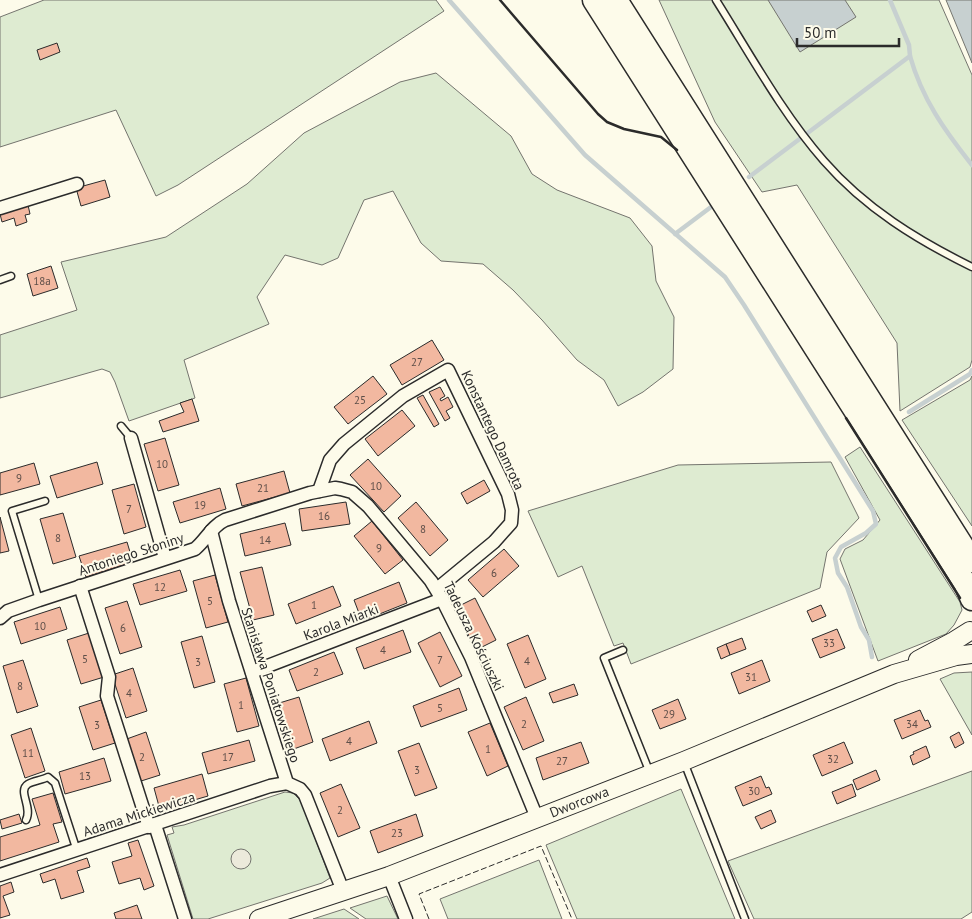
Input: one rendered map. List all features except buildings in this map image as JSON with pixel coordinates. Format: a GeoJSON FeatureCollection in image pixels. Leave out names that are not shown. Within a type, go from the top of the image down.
{"type":"FeatureCollection","features":[{"type":"Feature","properties":{"kind":"highway"},"geometry":{"type":"LineString","coordinates":[[594,0],[965,583],[972,599]]}},
{"type":"Feature","properties":{"kind":"highway"},"geometry":{"type":"LineString","coordinates":[[616,0],[972,561]]}},
{"type":"Feature","properties":{"kind":"main road","name":"Dworcowa"},"geometry":{"type":"LineString","coordinates":[[260,919],[389,876],[684,761],[894,674],[954,641],[971,629]]}},
{"type":"Feature","properties":{"kind":"main road","name":"Dworcowa"},"geometry":{"type":"LineString","coordinates":[[894,674],[956,656],[972,654]]}},
{"type":"Feature","properties":{"kind":"street"},"geometry":{"type":"LineString","coordinates":[[0,208],[77,184]]}},
{"type":"Feature","properties":{"kind":"street","name":"Konstantego Damrota"},"geometry":{"type":"LineString","coordinates":[[319,491],[330,460],[344,444],[402,396],[448,370],[508,494],[512,510],[511,523],[494,542],[439,594]]}},
{"type":"Feature","properties":{"kind":"street"},"geometry":{"type":"LineString","coordinates":[[131,438],[165,558]]}},
{"type":"Feature","properties":{"kind":"street","name":"Tadeusza Kościuszki"},"geometry":{"type":"LineString","coordinates":[[319,491],[341,488],[357,496],[376,514],[439,594],[471,657],[537,818]]}},
{"type":"Feature","properties":{"kind":"street","name":"Antoniego Słoniny"},"geometry":{"type":"LineString","coordinates":[[0,618],[8,611],[39,600],[195,549],[215,526],[225,520],[319,491]]}},
{"type":"Feature","properties":{"kind":"street","name":"Stanisława Poniatowskiego"},"geometry":{"type":"LineString","coordinates":[[211,531],[222,576],[287,783],[300,789],[305,795],[343,891]]}},
{"type":"Feature","properties":{"kind":"street"},"geometry":{"type":"LineString","coordinates":[[80,586],[109,677],[107,696],[186,919]]}},
{"type":"Feature","properties":{"kind":"street","name":"Karola Miarki"},"geometry":{"type":"LineString","coordinates":[[252,672],[439,594]]}},
{"type":"Feature","properties":{"kind":"street","name":"Adama Mickiewicza"},"geometry":{"type":"LineString","coordinates":[[0,875],[270,786],[287,783]]}},
{"type":"Feature","properties":{"kind":"street"},"geometry":{"type":"LineString","coordinates":[[389,876],[406,919]]}},
{"type":"Feature","properties":{"kind":"lane"},"geometry":{"type":"LineString","coordinates":[[716,0],[799,130],[838,176],[878,212],[903,229],[972,267]]}},
{"type":"Feature","properties":{"kind":"lane"},"geometry":{"type":"LineString","coordinates":[[0,280],[12,276]]}},
{"type":"Feature","properties":{"kind":"lane"},"geometry":{"type":"LineString","coordinates":[[121,426],[131,438]]}},
{"type":"Feature","properties":{"kind":"lane"},"geometry":{"type":"LineString","coordinates":[[39,600],[12,511],[45,502]]}},
{"type":"Feature","properties":{"kind":"lane"},"geometry":{"type":"LineString","coordinates":[[623,650],[604,658],[650,774]]}},
{"type":"Feature","properties":{"kind":"lane"},"geometry":{"type":"LineString","coordinates":[[684,761],[746,919]]}},
{"type":"Feature","properties":{"kind":"lane"},"geometry":{"type":"LineString","coordinates":[[26,820],[29,811],[23,793],[24,788],[48,777],[55,783],[77,851]]}},
{"type":"Feature","properties":{"kind":"green space"},"geometry":{"type":"Polygon","coordinates":[[[44,0],[436,0],[444,11],[178,185],[156,196],[116,110],[0,147],[0,17],[44,0]]]}},
{"type":"Feature","properties":{"kind":"green space"},"geometry":{"type":"Polygon","coordinates":[[[659,0],[939,0],[972,75],[972,360],[970,367],[900,411],[897,343],[797,185],[762,192],[715,122],[659,0]]]}},
{"type":"Feature","properties":{"kind":"green space"},"geometry":{"type":"Polygon","coordinates":[[[436,73],[511,136],[532,174],[557,190],[630,218],[652,246],[656,281],[674,317],[673,369],[643,392],[618,406],[604,380],[577,360],[513,290],[483,264],[441,261],[421,243],[393,191],[364,200],[338,258],[322,265],[285,255],[257,297],[269,324],[184,360],[195,398],[129,421],[110,372],[102,369],[0,398],[0,335],[77,310],[61,262],[166,237],[247,184],[304,133],[400,82],[436,73]]]}},
{"type":"Feature","properties":{"kind":"green space"},"geometry":{"type":"Polygon","coordinates":[[[972,376],[972,526],[902,420],[970,380],[972,376]]]}},
{"type":"Feature","properties":{"kind":"green space"},"geometry":{"type":"Polygon","coordinates":[[[860,447],[960,602],[962,610],[954,625],[946,634],[878,661],[840,559],[845,549],[863,540],[880,520],[845,457],[860,447]]]}},
{"type":"Feature","properties":{"kind":"green space"},"geometry":{"type":"Polygon","coordinates":[[[831,462],[859,518],[827,552],[820,588],[631,664],[623,643],[614,646],[582,566],[558,577],[528,511],[678,465],[831,462]]]}},
{"type":"Feature","properties":{"kind":"green space"},"geometry":{"type":"Polygon","coordinates":[[[972,672],[972,735],[940,679],[954,673],[972,672]]]}},
{"type":"Feature","properties":{"kind":"green space"},"geometry":{"type":"Polygon","coordinates":[[[972,771],[972,912],[961,919],[754,919],[728,861],[972,771]]]}},
{"type":"Feature","properties":{"kind":"green space"},"geometry":{"type":"Polygon","coordinates":[[[681,789],[735,919],[577,919],[546,845],[681,789]]]}},
{"type":"Feature","properties":{"kind":"green space"},"geometry":{"type":"Polygon","coordinates":[[[285,792],[293,793],[301,801],[330,878],[322,883],[208,919],[193,919],[167,835],[174,833],[172,827],[184,825],[285,792]]]}},
{"type":"Feature","properties":{"kind":"green space"},"geometry":{"type":"Polygon","coordinates":[[[539,860],[562,919],[448,919],[440,899],[539,860]]]}},
{"type":"Feature","properties":{"kind":"green space"},"geometry":{"type":"Polygon","coordinates":[[[387,896],[398,919],[366,919],[350,908],[387,896]]]}},
{"type":"Feature","properties":{"kind":"green space"},"geometry":{"type":"Polygon","coordinates":[[[344,909],[359,919],[313,919],[344,909]]]}},
{"type":"Feature","properties":{"kind":"shaded area"},"geometry":{"type":"Polygon","coordinates":[[[768,0],[845,0],[856,17],[800,52],[768,0]]]}},
{"type":"Feature","properties":{"kind":"shaded area"},"geometry":{"type":"Polygon","coordinates":[[[946,0],[972,0],[972,63],[970,58],[946,0]]]}},
{"type":"Feature","properties":{"kind":"shaded area"},"geometry":{"type":"Polygon","coordinates":[[[237,849],[245,849],[251,855],[251,863],[245,869],[237,869],[231,863],[231,855],[237,849]]]}},
{"type":"Feature","properties":{"kind":"waterway"},"geometry":{"type":"LineString","coordinates":[[449,0],[585,155],[725,277],[744,305],[873,511],[876,524],[866,533],[841,547],[835,558],[838,573],[847,587],[861,627],[869,640],[872,657]]}},
{"type":"Feature","properties":{"kind":"waterway"},"geometry":{"type":"LineString","coordinates":[[749,177],[910,56],[909,45],[890,0]]}},
{"type":"Feature","properties":{"kind":"waterway"},"geometry":{"type":"LineString","coordinates":[[910,56],[921,86],[935,114],[972,165]]}},
{"type":"Feature","properties":{"kind":"waterway"},"geometry":{"type":"LineString","coordinates":[[675,234],[711,207]]}},
{"type":"Feature","properties":{"kind":"waterway"},"geometry":{"type":"LineString","coordinates":[[909,412],[970,374],[972,370]]}},
{"type":"Feature","properties":{"kind":"fence"},"geometry":{"type":"LineString","coordinates":[[429,919],[419,894],[541,846],[572,919]]}},
{"type":"Feature","properties":{"kind":"wall"},"geometry":{"type":"LineString","coordinates":[[500,0],[607,122],[624,129],[661,137],[677,150]]}},
{"type":"Feature","properties":{"kind":"wall"},"geometry":{"type":"LineString","coordinates":[[846,418],[960,598]]}}]}
